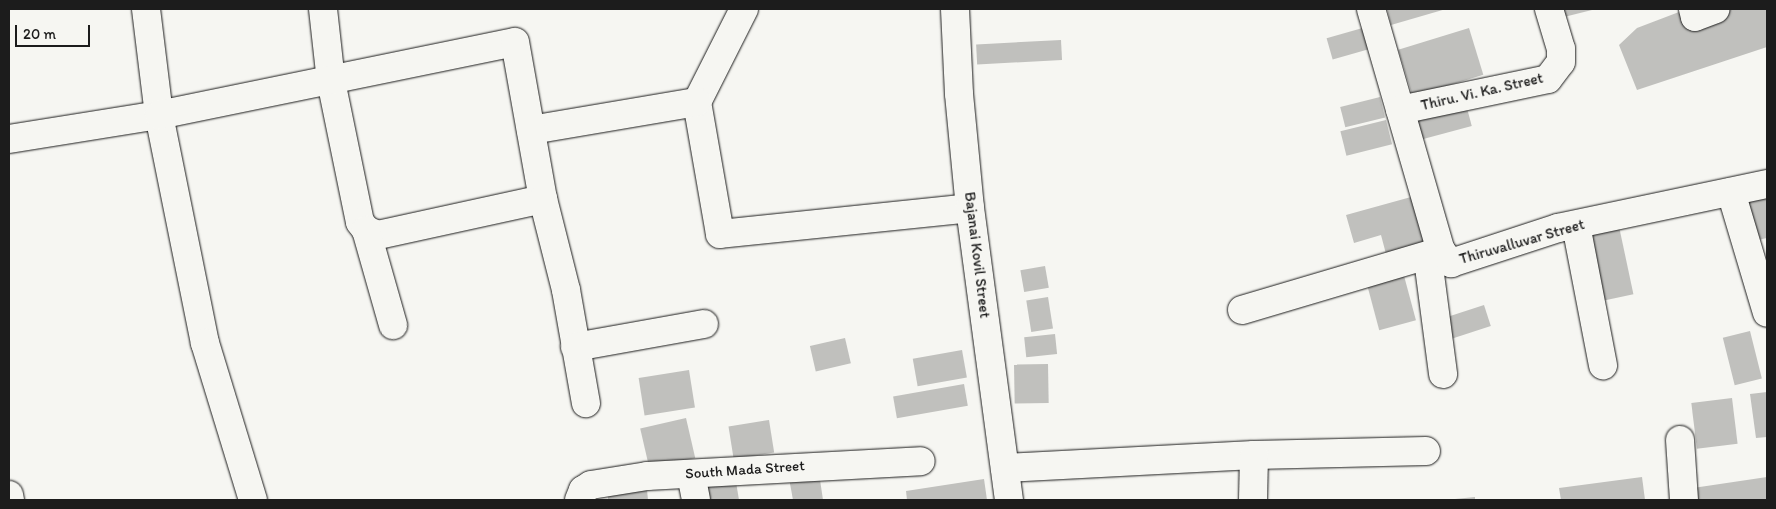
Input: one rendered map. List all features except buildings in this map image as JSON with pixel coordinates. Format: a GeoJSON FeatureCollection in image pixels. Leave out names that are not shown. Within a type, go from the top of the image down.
{"type":"FeatureCollection","features":[{"type":"Feature","properties":{"kind":"street"},"geometry":{"type":"LineString","coordinates":[[146,9],[159,115],[205,343],[253,500]]}},
{"type":"Feature","properties":{"kind":"street"},"geometry":{"type":"LineString","coordinates":[[323,9],[331,81],[360,222],[366,230],[393,325]]}},
{"type":"Feature","properties":{"kind":"street"},"geometry":{"type":"LineString","coordinates":[[744,9],[697,102],[720,234],[970,208]]}},
{"type":"Feature","properties":{"kind":"street","name":"Bajanai Kovil Street"},"geometry":{"type":"LineString","coordinates":[[955,9],[959,94],[970,208],[1009,500]]}},
{"type":"Feature","properties":{"kind":"street","name":"Thiruvalluvar Street"},"geometry":{"type":"LineString","coordinates":[[1371,9],[1441,251],[1451,263],[1576,225],[1767,184]]}},
{"type":"Feature","properties":{"kind":"street","name":"Thiru. Vi. Ka. Street"},"geometry":{"type":"LineString","coordinates":[[1400,110],[1548,79],[1561,62],[1561,48],[1549,9]]}},
{"type":"Feature","properties":{"kind":"street"},"geometry":{"type":"LineString","coordinates":[[9,139],[159,115],[515,42],[542,199],[566,290],[586,404]]}},
{"type":"Feature","properties":{"kind":"street"},"geometry":{"type":"LineString","coordinates":[[531,130],[697,102]]}},
{"type":"Feature","properties":{"kind":"street"},"geometry":{"type":"LineString","coordinates":[[1731,192],[1767,313]]}},
{"type":"Feature","properties":{"kind":"street"},"geometry":{"type":"LineString","coordinates":[[366,230],[378,234],[542,199]]}},
{"type":"Feature","properties":{"kind":"street"},"geometry":{"type":"LineString","coordinates":[[1576,225],[1603,365]]}},
{"type":"Feature","properties":{"kind":"street"},"geometry":{"type":"LineString","coordinates":[[1242,310],[1441,251]]}},
{"type":"Feature","properties":{"kind":"street"},"geometry":{"type":"LineString","coordinates":[[1441,251],[1429,267],[1443,374]]}},
{"type":"Feature","properties":{"kind":"street"},"geometry":{"type":"LineString","coordinates":[[575,347],[704,324]]}},
{"type":"Feature","properties":{"kind":"street"},"geometry":{"type":"LineString","coordinates":[[1680,440],[1684,500]]}},
{"type":"Feature","properties":{"kind":"street"},"geometry":{"type":"LineString","coordinates":[[1005,468],[1254,455],[1426,451]]}},
{"type":"Feature","properties":{"kind":"street"},"geometry":{"type":"LineString","coordinates":[[1253,500],[1254,455]]}},
{"type":"Feature","properties":{"kind":"street","name":"South Mada Street"},"geometry":{"type":"LineString","coordinates":[[579,500],[583,490],[591,485],[646,476],[921,461]]}},
{"type":"Feature","properties":{"kind":"street"},"geometry":{"type":"LineString","coordinates":[[692,474],[696,500]]}},
{"type":"Feature","properties":{"kind":"street"},"geometry":{"type":"LineString","coordinates":[[9,495],[10,500]]}}]}
